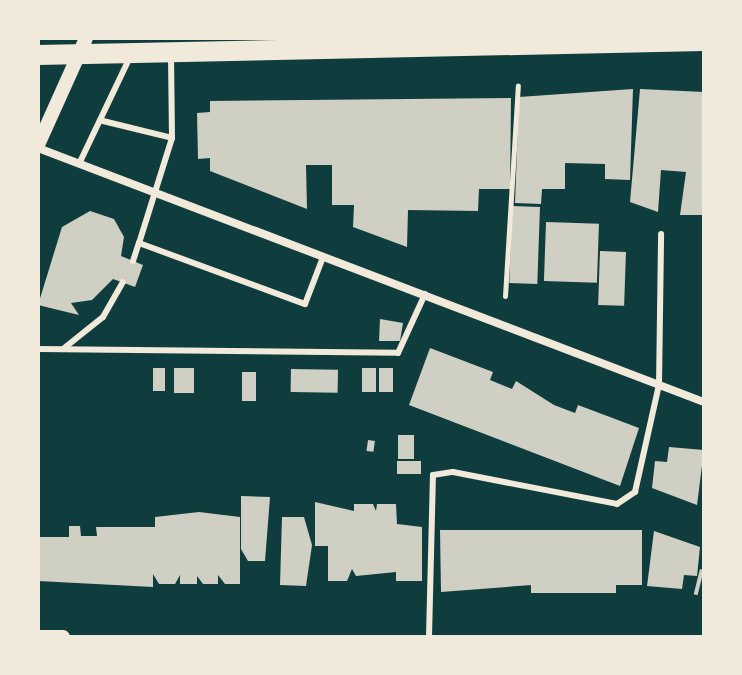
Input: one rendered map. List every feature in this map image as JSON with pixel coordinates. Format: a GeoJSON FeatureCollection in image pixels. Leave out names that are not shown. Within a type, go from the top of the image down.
{"type":"FeatureCollection","features":[{"type":"Feature","properties":{"kind":"main road"},"geometry":{"type":"LineString","coordinates":[[38,55],[83,46],[131,53],[704,41]]}},
{"type":"Feature","properties":{"kind":"street"},"geometry":{"type":"LineString","coordinates":[[83,46],[38,147],[704,402]]}},
{"type":"Feature","properties":{"kind":"street"},"geometry":{"type":"LineString","coordinates":[[38,637],[63,637]]}},
{"type":"Feature","properties":{"kind":"lane"},"geometry":{"type":"LineString","coordinates":[[133,261],[158,194],[172,138],[170,52]]}},
{"type":"Feature","properties":{"kind":"lane"},"geometry":{"type":"LineString","coordinates":[[79,164],[103,121],[131,53]]}},
{"type":"Feature","properties":{"kind":"lane"},"geometry":{"type":"LineString","coordinates":[[103,121],[172,138]]}},
{"type":"Feature","properties":{"kind":"lane"},"geometry":{"type":"LineString","coordinates":[[429,637],[433,475],[629,501],[659,385],[661,234]]}},
{"type":"Feature","properties":{"kind":"lane"},"geometry":{"type":"LineString","coordinates":[[139,243],[305,304],[323,257]]}},
{"type":"Feature","properties":{"kind":"lane"},"geometry":{"type":"LineString","coordinates":[[63,349],[103,317],[123,282]]}},
{"type":"Feature","properties":{"kind":"lane"},"geometry":{"type":"LineString","coordinates":[[38,349],[398,353],[425,294]]}},
{"type":"Feature","properties":{"kind":"path"},"geometry":{"type":"LineString","coordinates":[[505,296],[518,85]]}},
{"type":"Feature","properties":{"kind":"building"},"geometry":{"type":"Polygon","coordinates":[[[633,89],[630,180],[605,179],[605,164],[565,163],[565,189],[542,189],[541,204],[515,203],[519,97],[633,89]]]}},
{"type":"Feature","properties":{"kind":"building"},"geometry":{"type":"Polygon","coordinates":[[[640,89],[704,92],[704,215],[680,215],[686,172],[661,170],[658,212],[630,202],[640,89]]]}},
{"type":"Feature","properties":{"kind":"building"},"geometry":{"type":"Polygon","coordinates":[[[511,98],[510,189],[479,189],[478,211],[408,210],[407,247],[353,227],[354,205],[332,205],[332,165],[306,165],[307,209],[210,171],[210,158],[198,159],[197,113],[210,112],[210,101],[511,98]]]}},
{"type":"Feature","properties":{"kind":"building"},"geometry":{"type":"Polygon","coordinates":[[[512,206],[540,207],[537,284],[509,283],[512,206]]]}},
{"type":"Feature","properties":{"kind":"building"},"geometry":{"type":"Polygon","coordinates":[[[90,211],[114,219],[124,237],[121,256],[143,265],[135,287],[113,279],[92,300],[71,303],[79,315],[38,305],[62,227],[90,211]]]}},
{"type":"Feature","properties":{"kind":"building"},"geometry":{"type":"Polygon","coordinates":[[[546,222],[599,224],[597,283],[544,281],[546,222]]]}},
{"type":"Feature","properties":{"kind":"building"},"geometry":{"type":"Polygon","coordinates":[[[600,251],[626,252],[624,306],[598,305],[600,251]]]}},
{"type":"Feature","properties":{"kind":"building"},"geometry":{"type":"Polygon","coordinates":[[[380,319],[403,323],[400,341],[379,341],[380,319]]]}},
{"type":"Feature","properties":{"kind":"building"},"geometry":{"type":"Polygon","coordinates":[[[430,348],[493,372],[490,380],[512,389],[516,381],[554,405],[575,413],[578,405],[639,428],[620,486],[409,405],[430,348]]]}},
{"type":"Feature","properties":{"kind":"building"},"geometry":{"type":"Polygon","coordinates":[[[153,368],[165,368],[165,391],[153,391],[153,368]]]}},
{"type":"Feature","properties":{"kind":"building"},"geometry":{"type":"Polygon","coordinates":[[[174,368],[194,368],[194,393],[174,393],[174,368]]]}},
{"type":"Feature","properties":{"kind":"building"},"geometry":{"type":"Polygon","coordinates":[[[362,368],[376,368],[376,392],[362,392],[362,368]]]}},
{"type":"Feature","properties":{"kind":"building"},"geometry":{"type":"Polygon","coordinates":[[[379,368],[393,368],[393,392],[379,392],[379,368]]]}},
{"type":"Feature","properties":{"kind":"building"},"geometry":{"type":"Polygon","coordinates":[[[291,369],[338,370],[338,393],[291,392],[291,369]]]}},
{"type":"Feature","properties":{"kind":"building"},"geometry":{"type":"Polygon","coordinates":[[[242,372],[256,372],[256,401],[242,401],[242,372]]]}},
{"type":"Feature","properties":{"kind":"building"},"geometry":{"type":"Polygon","coordinates":[[[398,435],[414,435],[414,459],[398,459],[398,435]]]}},
{"type":"Feature","properties":{"kind":"building"},"geometry":{"type":"Polygon","coordinates":[[[368,440],[375,441],[373,452],[366,451],[368,440]]]}},
{"type":"Feature","properties":{"kind":"building"},"geometry":{"type":"Polygon","coordinates":[[[669,447],[704,450],[697,505],[652,488],[655,461],[667,462],[669,447]]]}},
{"type":"Feature","properties":{"kind":"building"},"geometry":{"type":"Polygon","coordinates":[[[397,461],[421,461],[421,474],[397,474],[397,461]]]}},
{"type":"Feature","properties":{"kind":"building"},"geometry":{"type":"Polygon","coordinates":[[[241,496],[270,497],[265,561],[248,561],[241,549],[241,496]]]}},
{"type":"Feature","properties":{"kind":"building"},"geometry":{"type":"Polygon","coordinates":[[[315,502],[354,511],[354,504],[373,504],[376,511],[377,504],[396,504],[397,524],[422,527],[422,581],[396,581],[396,572],[356,576],[352,569],[347,581],[328,581],[328,546],[315,546],[315,502]]]}},
{"type":"Feature","properties":{"kind":"building"},"geometry":{"type":"Polygon","coordinates":[[[199,512],[240,517],[240,584],[225,584],[218,575],[218,584],[203,584],[197,576],[197,584],[180,584],[180,575],[175,584],[159,584],[153,574],[153,587],[38,581],[38,537],[69,537],[69,526],[80,526],[81,536],[97,536],[96,527],[155,527],[155,517],[199,512]]]}},
{"type":"Feature","properties":{"kind":"building"},"geometry":{"type":"Polygon","coordinates":[[[282,517],[304,517],[312,545],[306,586],[280,585],[282,517]]]}},
{"type":"Feature","properties":{"kind":"building"},"geometry":{"type":"Polygon","coordinates":[[[440,530],[642,530],[642,585],[616,585],[616,593],[531,593],[531,585],[441,592],[440,530]]]}},
{"type":"Feature","properties":{"kind":"building"},"geometry":{"type":"Polygon","coordinates":[[[654,531],[700,547],[697,576],[684,575],[682,589],[647,586],[654,531]]]}},
{"type":"Feature","properties":{"kind":"building"},"geometry":{"type":"Polygon","coordinates":[[[700,569],[704,570],[698,595],[694,594],[700,569]]]}}]}
